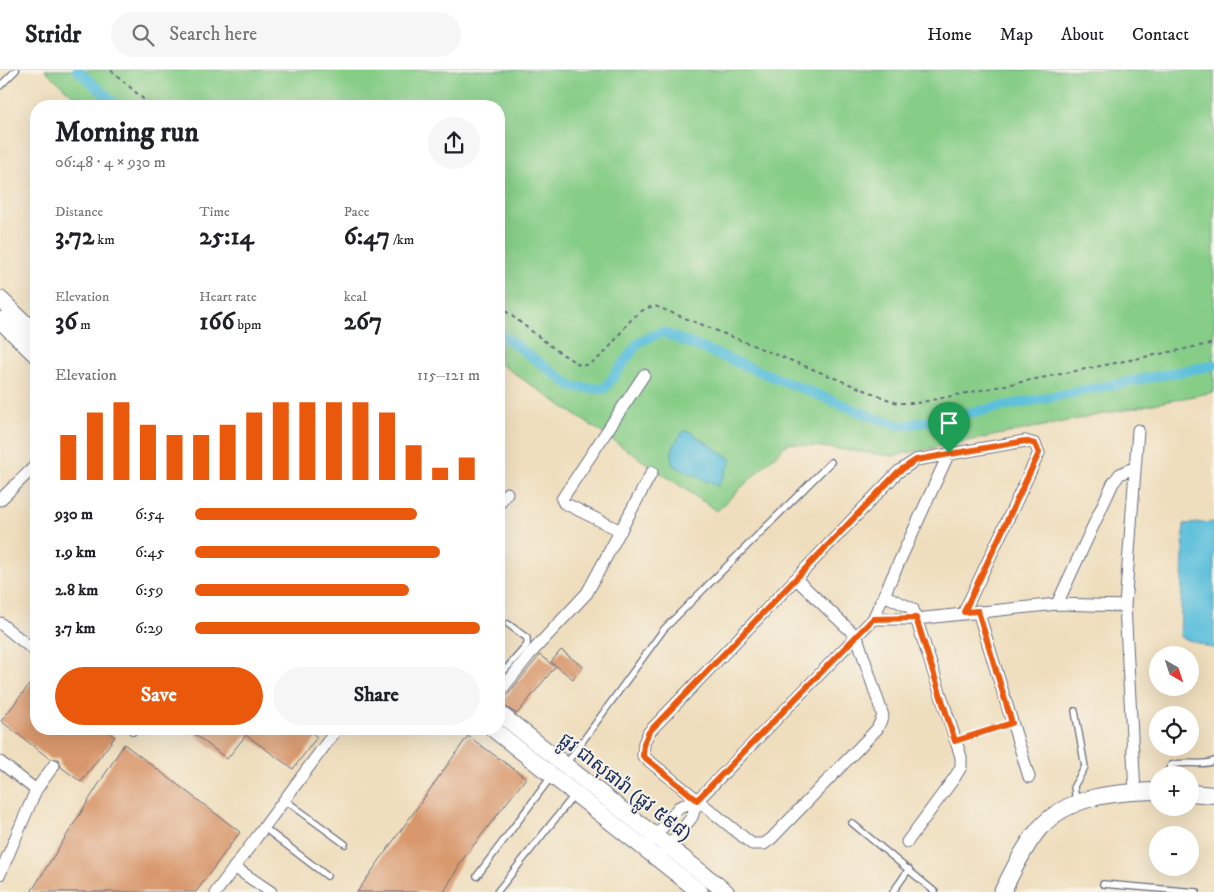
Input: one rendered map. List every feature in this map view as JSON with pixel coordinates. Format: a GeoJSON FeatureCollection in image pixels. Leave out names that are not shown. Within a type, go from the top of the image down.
{"type":"FeatureCollection","features":[{"type":"Feature","properties":{"kind":"main road"},"geometry":{"type":"LineString","coordinates":[[0,299],[28,330]]}},
{"type":"Feature","properties":{"kind":"main road"},"geometry":{"type":"LineString","coordinates":[[0,320],[28,330]]}},
{"type":"Feature","properties":{"kind":"main road","name":"ផ្លូវ ជាសុផារ៉ា (ផ្លូវ ៥៩៨)"},"geometry":{"type":"LineString","coordinates":[[505,720],[532,749],[664,854],[726,892]]}},
{"type":"Feature","properties":{"kind":"main road","name":"ផ្លូវ ជាសុផារ៉ា (ផ្លូវ ៥៩៨)"},"geometry":{"type":"LineString","coordinates":[[505,735],[532,749]]}},
{"type":"Feature","properties":{"kind":"main road"},"geometry":{"type":"LineString","coordinates":[[1002,892],[1038,829],[1050,818],[1076,802],[1134,792],[1149,791]]}},
{"type":"Feature","properties":{"kind":"main road"},"geometry":{"type":"LineString","coordinates":[[1199,794],[1214,795]]}},
{"type":"Feature","properties":{"kind":"main road","name":"ផ្លូវ ជាសុផារ៉ា (ផ្លូវ ៥៩៨)"},"geometry":{"type":"LineString","coordinates":[[664,854],[700,892]]}},
{"type":"Feature","properties":{"kind":"street"},"geometry":{"type":"LineString","coordinates":[[621,531],[564,503],[562,499],[644,375]]}},
{"type":"Feature","properties":{"kind":"street"},"geometry":{"type":"LineString","coordinates":[[1134,792],[1125,606],[1138,430]]}},
{"type":"Feature","properties":{"kind":"street"},"geometry":{"type":"LineString","coordinates":[[796,579],[857,637],[883,716],[882,723],[771,839],[764,844],[752,844],[643,756],[644,743],[649,732],[898,472],[916,460],[949,453],[1025,441],[1035,444],[1039,453],[964,612]]}},
{"type":"Feature","properties":{"kind":"street"},"geometry":{"type":"LineString","coordinates":[[650,843],[680,806],[697,800],[873,619],[949,453]]}},
{"type":"Feature","properties":{"kind":"street"},"geometry":{"type":"LineString","coordinates":[[1057,604],[1113,483],[1120,474],[1135,467]]}},
{"type":"Feature","properties":{"kind":"street"},"geometry":{"type":"LineString","coordinates":[[0,500],[30,471]]}},
{"type":"Feature","properties":{"kind":"street"},"geometry":{"type":"LineString","coordinates":[[505,685],[530,654],[587,593],[652,472]]}},
{"type":"Feature","properties":{"kind":"street"},"geometry":{"type":"LineString","coordinates":[[884,595],[913,610],[961,758],[961,767],[906,842]]}},
{"type":"Feature","properties":{"kind":"street"},"geometry":{"type":"LineString","coordinates":[[873,619],[916,618],[1057,604],[1125,606]]}},
{"type":"Feature","properties":{"kind":"street"},"geometry":{"type":"LineString","coordinates":[[978,611],[1029,777]]}},
{"type":"Feature","properties":{"kind":"street"},"geometry":{"type":"LineString","coordinates":[[0,623],[30,647]]}},
{"type":"Feature","properties":{"kind":"street"},"geometry":{"type":"LineString","coordinates":[[216,892],[332,735]]}},
{"type":"Feature","properties":{"kind":"street"},"geometry":{"type":"LineString","coordinates":[[0,762],[36,790]]}},
{"type":"Feature","properties":{"kind":"street"},"geometry":{"type":"LineString","coordinates":[[0,874],[3,853],[36,790],[54,765]]}},
{"type":"Feature","properties":{"kind":"street"},"geometry":{"type":"LineString","coordinates":[[664,854],[692,817],[697,800]]}},
{"type":"Feature","properties":{"kind":"street"},"geometry":{"type":"LineString","coordinates":[[234,867],[271,892]]}},
{"type":"Feature","properties":{"kind":"lane"},"geometry":{"type":"LineString","coordinates":[[0,86],[16,70]]}},
{"type":"Feature","properties":{"kind":"lane"},"geometry":{"type":"LineString","coordinates":[[477,876],[664,630],[831,462]]}},
{"type":"Feature","properties":{"kind":"lane"},"geometry":{"type":"LineString","coordinates":[[505,670],[528,645],[527,638],[508,624]]}},
{"type":"Feature","properties":{"kind":"lane"},"geometry":{"type":"LineString","coordinates":[[1075,711],[1085,767],[1074,786],[1076,802]]}},
{"type":"Feature","properties":{"kind":"lane"},"geometry":{"type":"LineString","coordinates":[[955,741],[1012,723]]}},
{"type":"Feature","properties":{"kind":"lane"},"geometry":{"type":"LineString","coordinates":[[1170,766],[1182,762],[1208,764],[1214,761]]}},
{"type":"Feature","properties":{"kind":"lane"},"geometry":{"type":"LineString","coordinates":[[497,892],[581,788]]}},
{"type":"Feature","properties":{"kind":"lane"},"geometry":{"type":"LineString","coordinates":[[285,800],[345,844]]}},
{"type":"Feature","properties":{"kind":"lane"},"geometry":{"type":"LineString","coordinates":[[852,823],[935,892]]}},
{"type":"Feature","properties":{"kind":"lane"},"geometry":{"type":"LineString","coordinates":[[263,827],[327,876]]}},
{"type":"Feature","properties":{"kind":"lane"},"geometry":{"type":"LineString","coordinates":[[893,892],[909,869]]}},
{"type":"Feature","properties":{"kind":"lane"},"geometry":{"type":"LineString","coordinates":[[1103,884],[1197,892]]}},
{"type":"Feature","properties":{"kind":"path"},"geometry":{"type":"LineString","coordinates":[[111,70],[145,100]]}},
{"type":"Feature","properties":{"kind":"path"},"geometry":{"type":"LineString","coordinates":[[505,311],[556,350],[582,366],[594,362],[603,354],[642,310],[655,306],[786,357],[870,394],[901,404],[917,403],[1214,343]]}},
{"type":"Feature","properties":{"kind":"green space"},"geometry":{"type":"Polygon","coordinates":[[[45,70],[1214,70],[1214,392],[892,456],[788,443],[717,511],[505,367],[505,100],[78,100],[45,70]]]}},
{"type":"Feature","properties":{"kind":"water"},"geometry":{"type":"Polygon","coordinates":[[[684,431],[689,431],[732,460],[718,486],[673,465],[672,451],[684,431]]]}},
{"type":"Feature","properties":{"kind":"water"},"geometry":{"type":"Polygon","coordinates":[[[1214,522],[1214,649],[1180,637],[1184,524],[1214,522]]]}},
{"type":"Feature","properties":{"kind":"building"},"geometry":{"type":"Polygon","coordinates":[[[561,650],[583,667],[573,679],[551,662],[561,650]]]}},
{"type":"Feature","properties":{"kind":"building"},"geometry":{"type":"Polygon","coordinates":[[[540,655],[555,667],[517,714],[505,707],[505,698],[540,655]]]}},
{"type":"Feature","properties":{"kind":"building"},"geometry":{"type":"Polygon","coordinates":[[[30,684],[30,735],[112,735],[115,737],[81,782],[61,767],[59,759],[50,759],[1,721],[30,684]]]}},
{"type":"Feature","properties":{"kind":"building"},"geometry":{"type":"Polygon","coordinates":[[[196,735],[246,735],[227,759],[196,735]]]}},
{"type":"Feature","properties":{"kind":"building"},"geometry":{"type":"Polygon","coordinates":[[[246,735],[314,735],[317,737],[293,769],[246,735]]]}},
{"type":"Feature","properties":{"kind":"building"},"geometry":{"type":"Polygon","coordinates":[[[468,736],[526,778],[463,859],[444,892],[357,892],[468,736]]]}},
{"type":"Feature","properties":{"kind":"building"},"geometry":{"type":"Polygon","coordinates":[[[124,744],[240,832],[196,892],[31,892],[124,744]]]}},
{"type":"Feature","properties":{"kind":"waterway"},"geometry":{"type":"LineString","coordinates":[[77,70],[111,100]]}},
{"type":"Feature","properties":{"kind":"waterway"},"geometry":{"type":"LineString","coordinates":[[505,337],[573,387],[604,389],[639,342],[662,332],[878,419],[902,426],[1214,365]]}},
{"type":"Feature","properties":{"kind":"route"},"geometry":{"type":"LineString","coordinates":[[1025,441],[1035,444],[1039,453],[964,612],[978,611],[1012,723],[955,741],[916,618],[873,619],[697,800],[643,756],[644,743],[649,732],[898,472],[916,460],[949,453],[1025,441]]}}]}
